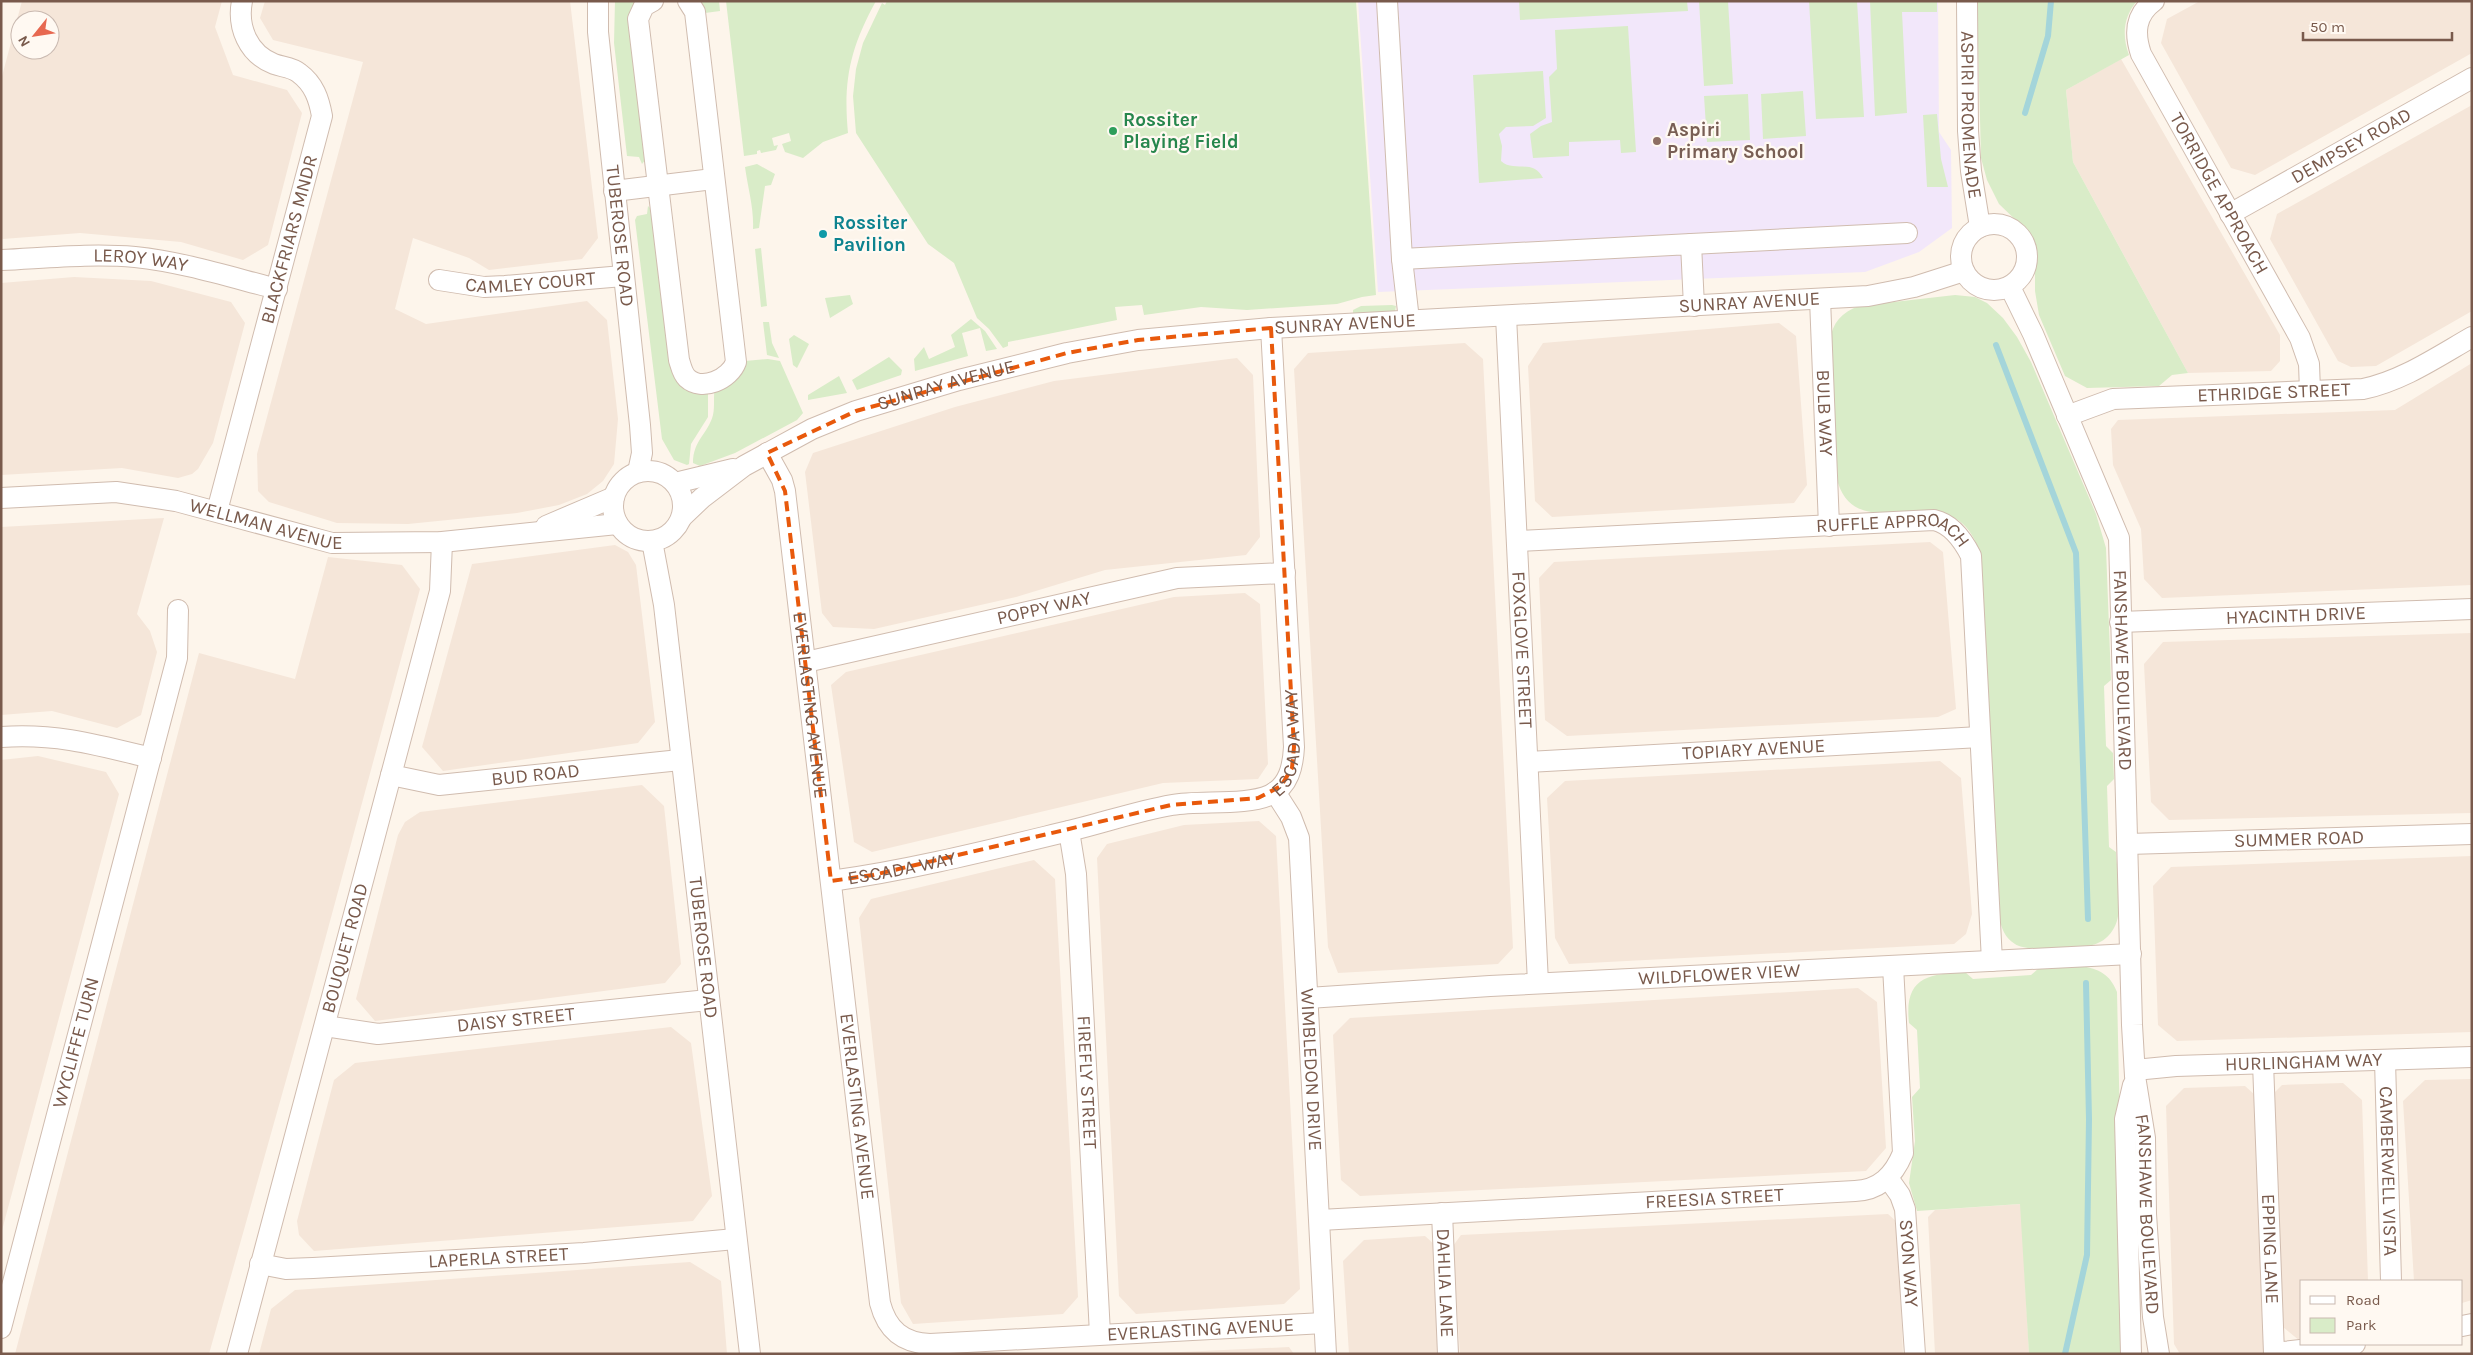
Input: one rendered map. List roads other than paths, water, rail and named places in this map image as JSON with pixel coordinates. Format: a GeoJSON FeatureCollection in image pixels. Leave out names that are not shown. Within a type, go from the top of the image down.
{"type":"FeatureCollection","features":[{"type":"Feature","properties":{"kind":"street","name":"BLACKFRIARS MNDR"},"geometry":{"type":"LineString","coordinates":[[217,511],[322,116],[315,92],[300,73],[269,62],[251,46],[240,21],[242,1]]}},
{"type":"Feature","properties":{"kind":"street","name":"TUBEROSE ROAD"},"geometry":{"type":"LineString","coordinates":[[598,1],[598,32],[640,425],[642,453],[638,472]]}},
{"type":"Feature","properties":{"kind":"street"},"geometry":{"type":"LineString","coordinates":[[653,1],[644,6],[638,19],[679,360],[687,377],[694,382],[709,382],[727,377],[736,362],[695,12],[688,1]]}},
{"type":"Feature","properties":{"kind":"street"},"geometry":{"type":"LineString","coordinates":[[1387,1],[1402,259],[1410,320]]}},
{"type":"Feature","properties":{"kind":"street","name":"ASPIRI PROMENADE"},"geometry":{"type":"LineString","coordinates":[[1967,1],[1968,131],[1971,171],[1980,227]]}},
{"type":"Feature","properties":{"kind":"street","name":"TORRIDGE APPROACH"},"geometry":{"type":"LineString","coordinates":[[2154,1],[2139,18],[2136,35],[2138,45],[2300,338],[2309,364],[2310,390]]}},
{"type":"Feature","properties":{"kind":"street","name":"DEMPSEY ROAD"},"geometry":{"type":"LineString","coordinates":[[2230,214],[2472,78]]}},
{"type":"Feature","properties":{"kind":"street"},"geometry":{"type":"LineString","coordinates":[[614,191],[714,180]]}},
{"type":"Feature","properties":{"kind":"street"},"geometry":{"type":"LineString","coordinates":[[2000,225],[2010,228],[2024,243],[2027,252],[2025,268],[2018,280],[2010,287],[2000,290],[1979,287],[1970,280],[1964,271],[1961,261],[1965,241],[1980,227],[2000,225]]}},
{"type":"Feature","properties":{"kind":"street"},"geometry":{"type":"LineString","coordinates":[[1402,259],[1907,233]]}},
{"type":"Feature","properties":{"kind":"street"},"geometry":{"type":"LineString","coordinates":[[1691,244],[1694,306]]}},
{"type":"Feature","properties":{"kind":"street","name":"LEROY WAY"},"geometry":{"type":"LineString","coordinates":[[1,260],[107,256],[134,257],[169,262],[277,289]]}},
{"type":"Feature","properties":{"kind":"street","name":"SUNRAY AVENUE"},"geometry":{"type":"LineString","coordinates":[[682,517],[702,498],[744,466],[812,430],[856,411],[959,380],[1031,362],[1138,340],[1271,328],[1820,299],[1891,292],[1964,271]]}},
{"type":"Feature","properties":{"kind":"street","name":"CAMLEY COURT"},"geometry":{"type":"LineString","coordinates":[[438,280],[484,286],[505,286],[623,276]]}},
{"type":"Feature","properties":{"kind":"street","name":"FANSHAWE BOULEVARD"},"geometry":{"type":"LineString","coordinates":[[2010,287],[2118,538],[2135,1073],[2145,1138],[2146,1214],[2153,1317],[2159,1354]]}},
{"type":"Feature","properties":{"kind":"street","name":"BULB WAY"},"geometry":{"type":"LineString","coordinates":[[1820,299],[1829,526]]}},
{"type":"Feature","properties":{"kind":"street","name":"FOXGLOVE STREET"},"geometry":{"type":"LineString","coordinates":[[1506,316],[1538,983]]}},
{"type":"Feature","properties":{"kind":"street","name":"ESCADA WAY"},"geometry":{"type":"LineString","coordinates":[[831,881],[874,875],[1069,831],[1171,805],[1258,798],[1275,792],[1290,774],[1294,759],[1271,328]]}},
{"type":"Feature","properties":{"kind":"street","name":"ETHRIDGE STREET"},"geometry":{"type":"LineString","coordinates":[[2067,416],[2113,399],[2363,389],[2378,386],[2404,375],[2472,337]]}},
{"type":"Feature","properties":{"kind":"street","name":"EVERLASTING AVENUE"},"geometry":{"type":"LineString","coordinates":[[767,453],[782,480],[785,491],[880,1303],[886,1319],[901,1338],[916,1343],[1063,1338],[1100,1334],[1324,1323]]}},
{"type":"Feature","properties":{"kind":"street","name":"SUNRAY AVENUE"},"geometry":{"type":"LineString","coordinates":[[675,483],[744,466]]}},
{"type":"Feature","properties":{"kind":"street"},"geometry":{"type":"LineString","coordinates":[[638,472],[659,472],[675,483],[681,493],[684,505],[682,517],[670,534],[652,541],[632,538],[618,524],[614,516],[614,497],[623,481],[638,472]]}},
{"type":"Feature","properties":{"kind":"street","name":"WELLMAN AVENUE"},"geometry":{"type":"LineString","coordinates":[[1,498],[116,492],[176,501],[332,543],[442,542],[618,524]]}},
{"type":"Feature","properties":{"kind":"street","name":"WELLMAN AVENUE"},"geometry":{"type":"LineString","coordinates":[[531,533],[614,497]]}},
{"type":"Feature","properties":{"kind":"street","name":"RUFFLE APPROACH"},"geometry":{"type":"LineString","coordinates":[[1517,541],[1934,520],[1952,529],[1971,556],[1992,961]]}},
{"type":"Feature","properties":{"kind":"street","name":"TUBEROSE ROAD"},"geometry":{"type":"LineString","coordinates":[[652,541],[664,605],[680,760],[708,1000],[716,1051],[735,1239],[750,1354]]}},
{"type":"Feature","properties":{"kind":"street","name":"BOUQUET ROAD"},"geometry":{"type":"LineString","coordinates":[[237,1354],[440,591],[442,542]]}},
{"type":"Feature","properties":{"kind":"street","name":"POPPY WAY"},"geometry":{"type":"LineString","coordinates":[[806,662],[1177,578],[1285,573]]}},
{"type":"Feature","properties":{"kind":"street","name":"HYACINTH DRIVE"},"geometry":{"type":"LineString","coordinates":[[2120,622],[2472,609]]}},
{"type":"Feature","properties":{"kind":"street","name":"WYCLIFFE TURN"},"geometry":{"type":"LineString","coordinates":[[1,1328],[177,658],[178,610]]}},
{"type":"Feature","properties":{"kind":"street"},"geometry":{"type":"LineString","coordinates":[[1,737],[48,735],[96,744],[151,758]]}},
{"type":"Feature","properties":{"kind":"street","name":"TOPIARY AVENUE"},"geometry":{"type":"LineString","coordinates":[[1528,762],[1980,737]]}},
{"type":"Feature","properties":{"kind":"street","name":"BUD ROAD"},"geometry":{"type":"LineString","coordinates":[[391,775],[439,785],[680,760]]}},
{"type":"Feature","properties":{"kind":"street","name":"WIMBLEDON DRIVE"},"geometry":{"type":"LineString","coordinates":[[1275,792],[1291,818],[1299,838],[1326,1354]]}},
{"type":"Feature","properties":{"kind":"street","name":"FIREFLY STREET"},"geometry":{"type":"LineString","coordinates":[[1069,831],[1076,874],[1100,1334]]}},
{"type":"Feature","properties":{"kind":"street","name":"SUMMER ROAD"},"geometry":{"type":"LineString","coordinates":[[2128,844],[2472,834]]}},
{"type":"Feature","properties":{"kind":"street","name":"WILDFLOWER VIEW"},"geometry":{"type":"LineString","coordinates":[[1308,998],[1538,983],[2131,954]]}},
{"type":"Feature","properties":{"kind":"street","name":"FREESIA STREET"},"geometry":{"type":"LineString","coordinates":[[1320,1220],[1862,1191],[1877,1186],[1888,1178],[1899,1164],[1904,1143],[1893,966]]}},
{"type":"Feature","properties":{"kind":"street","name":"DAISY STREET"},"geometry":{"type":"LineString","coordinates":[[325,1026],[378,1034],[708,1000]]}},
{"type":"Feature","properties":{"kind":"street","name":"HURLINGHAM WAY"},"geometry":{"type":"LineString","coordinates":[[2135,1073],[2263,1063],[2472,1057]]}},
{"type":"Feature","properties":{"kind":"street","name":"CAMBERWELL VISTA"},"geometry":{"type":"LineString","coordinates":[[2385,1060],[2391,1280]]}},
{"type":"Feature","properties":{"kind":"street","name":"EPPING LANE"},"geometry":{"type":"LineString","coordinates":[[2263,1063],[2274,1353],[2346,1345]]}},
{"type":"Feature","properties":{"kind":"street","name":"FANSHAWE BOULEVARD"},"geometry":{"type":"LineString","coordinates":[[2131,1354],[2125,1119],[2135,1073]]}},
{"type":"Feature","properties":{"kind":"street","name":"SYON WAY"},"geometry":{"type":"LineString","coordinates":[[1888,1178],[1900,1195],[1906,1209],[1915,1354]]}},
{"type":"Feature","properties":{"kind":"street","name":"DAHLIA LANE"},"geometry":{"type":"LineString","coordinates":[[1442,1213],[1448,1354]]}},
{"type":"Feature","properties":{"kind":"street","name":"LAPERLA STREET"},"geometry":{"type":"LineString","coordinates":[[260,1264],[286,1269],[332,1267],[584,1253],[735,1239]]}},
{"type":"Feature","properties":{"kind":"waterway"},"geometry":{"type":"LineString","coordinates":[[2025,113],[2048,36],[2051,1]]}},
{"type":"Feature","properties":{"kind":"waterway"},"geometry":{"type":"LineString","coordinates":[[1996,345],[2076,553],[2088,919]]}},
{"type":"Feature","properties":{"kind":"waterway"},"geometry":{"type":"LineString","coordinates":[[2065,1354],[2087,1255],[2089,1119],[2086,983]]}},
{"type":"Feature","properties":{"kind":"place","name":"Rossiter Playing Field"},"geometry":{"type":"Point","coordinates":[1113,131]}},
{"type":"Feature","properties":{"kind":"place","name":"Aspiri Primary School"},"geometry":{"type":"Point","coordinates":[1657,141]}},
{"type":"Feature","properties":{"kind":"place","name":"Rossiter Pavilion"},"geometry":{"type":"Point","coordinates":[823,234]}}]}
